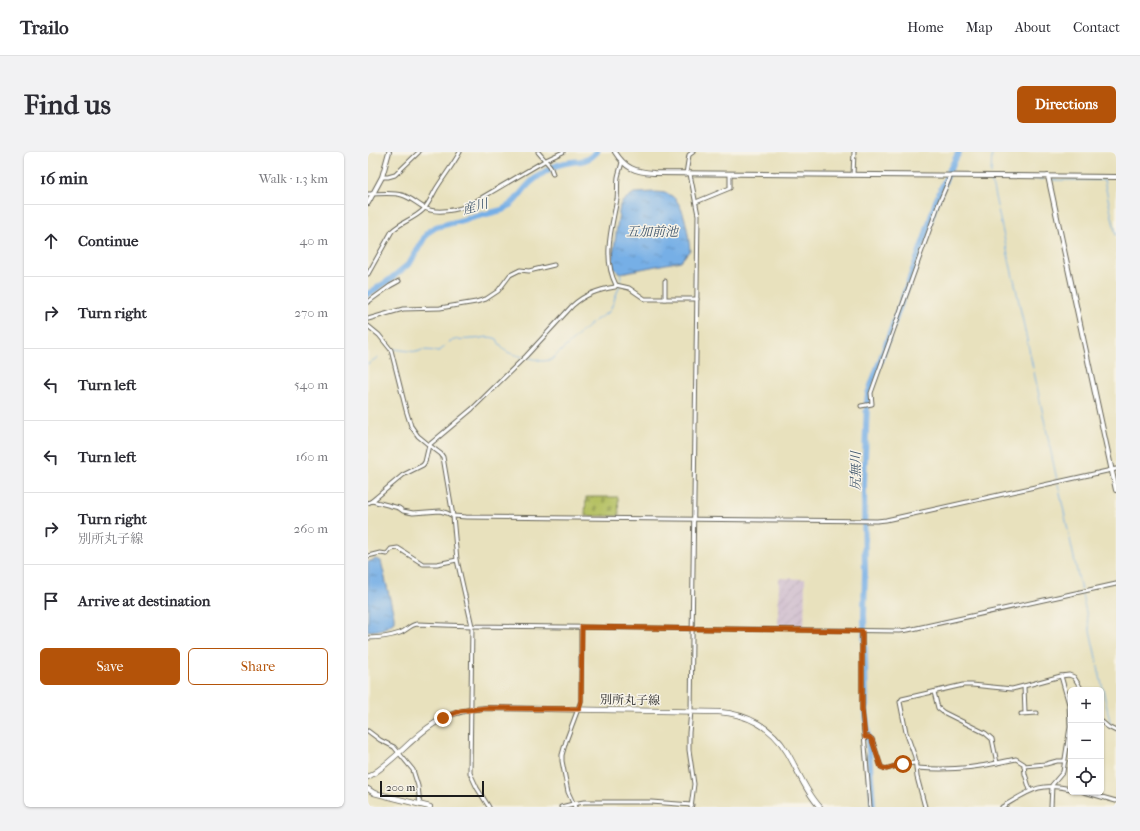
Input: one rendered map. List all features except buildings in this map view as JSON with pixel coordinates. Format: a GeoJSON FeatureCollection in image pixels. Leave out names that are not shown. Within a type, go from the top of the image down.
{"type":"FeatureCollection","features":[{"type":"Feature","properties":{"kind":"main road"},"geometry":{"type":"LineString","coordinates":[[368,203],[382,177],[389,152]]}},
{"type":"Feature","properties":{"kind":"main road"},"geometry":{"type":"LineString","coordinates":[[615,152],[622,162],[631,168],[637,171],[654,173],[1116,177]]}},
{"type":"Feature","properties":{"kind":"main road"},"geometry":{"type":"LineString","coordinates":[[1048,176],[1114,469],[1116,490]]}},
{"type":"Feature","properties":{"kind":"main road","name":"別所丸子線"},"geometry":{"type":"LineString","coordinates":[[368,777],[443,718],[460,711],[471,709],[579,709],[729,712],[746,717],[765,727],[773,734],[787,752],[806,789],[820,807]]}},
{"type":"Feature","properties":{"kind":"main road"},"geometry":{"type":"LineString","coordinates":[[368,789],[374,793],[430,807]]}},
{"type":"Feature","properties":{"kind":"street"},"geometry":{"type":"LineString","coordinates":[[382,177],[395,175],[420,152]]}},
{"type":"Feature","properties":{"kind":"street"},"geometry":{"type":"LineString","coordinates":[[368,274],[392,231],[425,209],[460,152]]}},
{"type":"Feature","properties":{"kind":"street"},"geometry":{"type":"LineString","coordinates":[[538,152],[546,160],[554,174]]}},
{"type":"Feature","properties":{"kind":"street"},"geometry":{"type":"LineString","coordinates":[[368,194],[403,195],[425,209],[432,211],[445,211],[464,208],[546,160],[563,152]]}},
{"type":"Feature","properties":{"kind":"street"},"geometry":{"type":"LineString","coordinates":[[560,807],[584,802],[651,802],[691,806],[694,784],[689,750],[689,733],[691,711],[698,215],[687,166],[689,155],[692,152]]}},
{"type":"Feature","properties":{"kind":"street"},"geometry":{"type":"LineString","coordinates":[[853,175],[854,152]]}},
{"type":"Feature","properties":{"kind":"street"},"geometry":{"type":"LineString","coordinates":[[616,285],[610,269],[609,252],[617,198],[618,176],[622,162]]}},
{"type":"Feature","properties":{"kind":"street"},"geometry":{"type":"LineString","coordinates":[[696,202],[730,188],[730,174]]}},
{"type":"Feature","properties":{"kind":"street"},"geometry":{"type":"LineString","coordinates":[[862,406],[872,404],[871,393],[950,176]]}},
{"type":"Feature","properties":{"kind":"street"},"geometry":{"type":"LineString","coordinates":[[368,319],[402,310],[440,308],[476,302],[486,299],[498,291],[510,275],[520,270],[529,271],[554,265]]}},
{"type":"Feature","properties":{"kind":"street"},"geometry":{"type":"LineString","coordinates":[[368,302],[399,281]]}},
{"type":"Feature","properties":{"kind":"street"},"geometry":{"type":"LineString","coordinates":[[665,281],[666,299]]}},
{"type":"Feature","properties":{"kind":"street"},"geometry":{"type":"LineString","coordinates":[[370,502],[403,475],[423,465],[429,445],[472,409],[521,362],[580,299],[592,292],[615,287],[616,285],[629,288],[645,299],[697,299]]}},
{"type":"Feature","properties":{"kind":"street"},"geometry":{"type":"LineString","coordinates":[[368,326],[391,350],[402,397],[411,426],[418,436],[443,457],[453,516],[457,560],[472,626],[471,775],[489,807]]}},
{"type":"Feature","properties":{"kind":"street"},"geometry":{"type":"LineString","coordinates":[[370,502],[399,508],[403,511],[413,513],[440,511],[453,516],[860,521],[886,520],[1114,469]]}},
{"type":"Feature","properties":{"kind":"street"},"geometry":{"type":"LineString","coordinates":[[368,556],[380,553],[388,554],[391,549],[398,548],[423,564],[437,564],[457,560]]}},
{"type":"Feature","properties":{"kind":"street"},"geometry":{"type":"LineString","coordinates":[[368,638],[399,633],[413,625],[862,631],[908,630],[1116,584]]}},
{"type":"Feature","properties":{"kind":"street"},"geometry":{"type":"LineString","coordinates":[[574,805],[568,792],[562,755],[581,701],[582,627]]}},
{"type":"Feature","properties":{"kind":"street"},"geometry":{"type":"LineString","coordinates":[[862,631],[862,709],[866,737],[870,807]]}},
{"type":"Feature","properties":{"kind":"street"},"geometry":{"type":"LineString","coordinates":[[1051,807],[1052,785],[1063,772],[1070,727],[1069,704],[1061,676]]}},
{"type":"Feature","properties":{"kind":"street"},"geometry":{"type":"LineString","coordinates":[[925,807],[917,777],[916,763],[906,732],[900,702],[902,699],[967,685],[1012,689],[1061,676],[1074,677],[1080,687]]}},
{"type":"Feature","properties":{"kind":"street"},"geometry":{"type":"LineString","coordinates":[[1024,686],[1026,714]]}},
{"type":"Feature","properties":{"kind":"street"},"geometry":{"type":"LineString","coordinates":[[934,692],[938,708],[943,712],[991,737],[997,763]]}},
{"type":"Feature","properties":{"kind":"street"},"geometry":{"type":"LineString","coordinates":[[1021,714],[1037,713]]}},
{"type":"Feature","properties":{"kind":"street"},"geometry":{"type":"LineString","coordinates":[[1103,723],[1116,731]]}},
{"type":"Feature","properties":{"kind":"street"},"geometry":{"type":"LineString","coordinates":[[368,731],[380,740],[394,747],[413,770],[418,786],[420,805]]}},
{"type":"Feature","properties":{"kind":"street"},"geometry":{"type":"LineString","coordinates":[[866,737],[872,740],[881,767],[886,769],[903,764],[916,763]]}},
{"type":"Feature","properties":{"kind":"street"},"geometry":{"type":"LineString","coordinates":[[916,768],[936,770],[986,766],[1016,758],[1024,764],[1024,774],[1030,790]]}},
{"type":"Feature","properties":{"kind":"street"},"geometry":{"type":"LineString","coordinates":[[1024,766],[1065,761]]}},
{"type":"Feature","properties":{"kind":"street"},"geometry":{"type":"LineString","coordinates":[[1002,807],[1030,790],[1042,786],[1052,785],[1068,788]]}},
{"type":"Feature","properties":{"kind":"street"},"geometry":{"type":"LineString","coordinates":[[1096,795],[1116,800]]}},
{"type":"Feature","properties":{"kind":"shaded area"},"geometry":{"type":"Polygon","coordinates":[[[779,578],[805,579],[804,629],[778,628],[779,578]]]}},
{"type":"Feature","properties":{"kind":"green space"},"geometry":{"type":"Polygon","coordinates":[[[586,497],[618,497],[619,516],[585,516],[586,497]]]}},
{"type":"Feature","properties":{"kind":"water","name":"五加前池"},"geometry":{"type":"Polygon","coordinates":[[[634,193],[665,193],[672,196],[677,201],[684,217],[690,250],[681,261],[621,273],[615,270],[612,263],[620,205],[634,193]]]}},
{"type":"Feature","properties":{"kind":"water"},"geometry":{"type":"Polygon","coordinates":[[[376,559],[381,561],[394,616],[394,622],[382,629],[368,631],[368,562],[376,559]]]}},
{"type":"Feature","properties":{"kind":"waterway","name":"産川"},"geometry":{"type":"LineString","coordinates":[[368,294],[388,281],[410,263],[427,233],[436,227],[502,210],[514,201],[533,180],[549,169],[562,164],[586,160],[597,152]]}},
{"type":"Feature","properties":{"kind":"waterway","name":"尻無川"},"geometry":{"type":"LineString","coordinates":[[873,807],[866,710],[864,615],[864,485],[868,394],[925,237],[936,201],[959,152]]}},
{"type":"Feature","properties":{"kind":"waterway"},"geometry":{"type":"LineString","coordinates":[[991,174],[992,152]]}},
{"type":"Feature","properties":{"kind":"waterway"},"geometry":{"type":"LineString","coordinates":[[1013,277],[991,179],[1044,179]]}},
{"type":"Feature","properties":{"kind":"waterway"},"geometry":{"type":"LineString","coordinates":[[1051,180],[1104,180],[1116,235]]}},
{"type":"Feature","properties":{"kind":"waterway"},"geometry":{"type":"LineString","coordinates":[[526,357],[542,361],[551,360],[593,322],[610,311],[621,282],[621,273]]}},
{"type":"Feature","properties":{"kind":"waterway"},"geometry":{"type":"LineString","coordinates":[[1014,279],[1033,368]]}},
{"type":"Feature","properties":{"kind":"waterway"},"geometry":{"type":"LineString","coordinates":[[449,342],[487,337],[494,338],[497,339],[499,344],[507,352],[523,357]]}},
{"type":"Feature","properties":{"kind":"waterway"},"geometry":{"type":"LineString","coordinates":[[394,349],[417,352],[422,350],[440,351],[446,344]]}},
{"type":"Feature","properties":{"kind":"waterway"},"geometry":{"type":"LineString","coordinates":[[368,364],[378,357]]}},
{"type":"Feature","properties":{"kind":"waterway"},"geometry":{"type":"LineString","coordinates":[[1034,372],[1057,480]]}},
{"type":"Feature","properties":{"kind":"waterway"},"geometry":{"type":"LineString","coordinates":[[1058,484],[1081,590]]}},
{"type":"Feature","properties":{"kind":"waterway"},"geometry":{"type":"LineString","coordinates":[[1082,594],[1111,726]]}},
{"type":"Feature","properties":{"kind":"route"},"geometry":{"type":"LineString","coordinates":[[443,718],[460,711],[486,708],[579,709],[581,701],[582,677],[582,627],[862,631],[862,709],[865,737],[869,737],[872,740],[881,767],[886,769],[903,764]]}}]}
